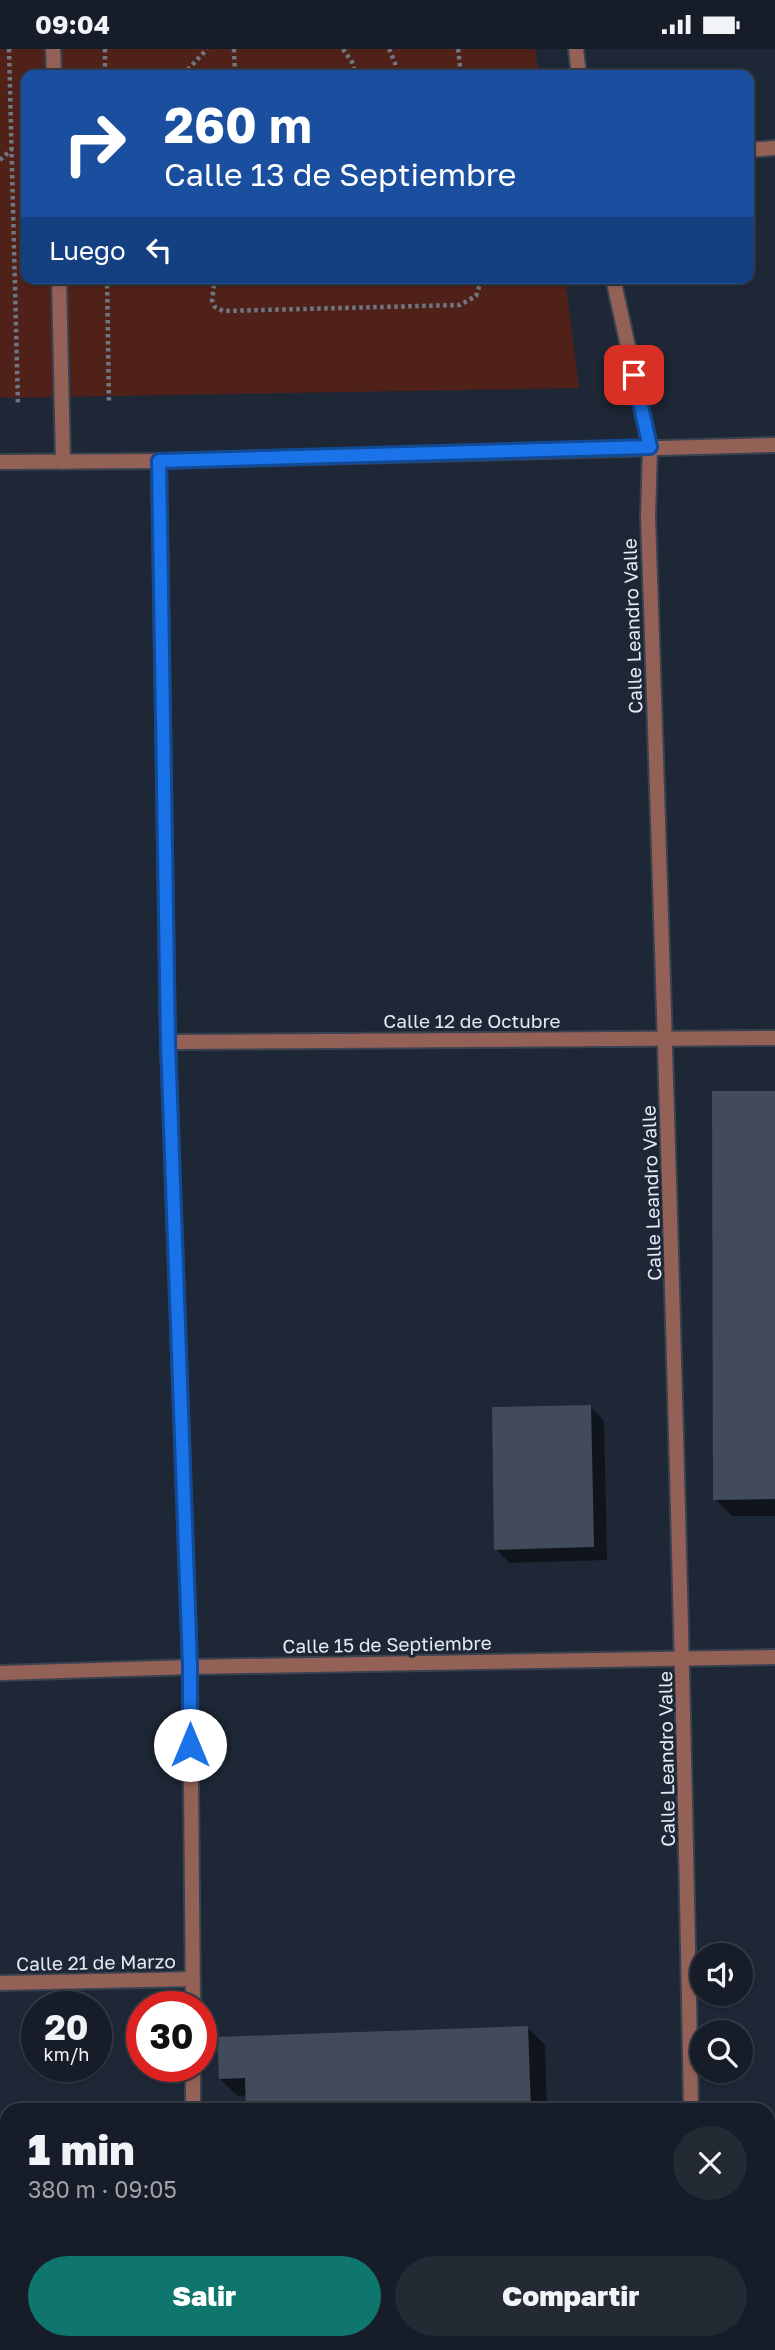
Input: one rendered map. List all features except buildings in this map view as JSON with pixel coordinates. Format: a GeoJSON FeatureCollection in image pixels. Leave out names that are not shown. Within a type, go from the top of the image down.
{"type":"FeatureCollection","features":[{"type":"Feature","properties":{"kind":"street"},"geometry":{"type":"LineString","coordinates":[[53,49],[54,70]]}},
{"type":"Feature","properties":{"kind":"street"},"geometry":{"type":"LineString","coordinates":[[576,49],[578,70]]}},
{"type":"Feature","properties":{"kind":"street"},"geometry":{"type":"LineString","coordinates":[[754,150],[775,148]]}},
{"type":"Feature","properties":{"kind":"street"},"geometry":{"type":"LineString","coordinates":[[59,284],[63,462]]}},
{"type":"Feature","properties":{"kind":"street","name":"Calle Leandro Valle"},"geometry":{"type":"LineString","coordinates":[[614,284],[650,447],[648,530],[666,1038],[683,1658],[691,2103]]}},
{"type":"Feature","properties":{"kind":"street"},"geometry":{"type":"LineString","coordinates":[[0,462],[159,461],[775,445]]}},
{"type":"Feature","properties":{"kind":"street"},"geometry":{"type":"LineString","coordinates":[[159,461],[168,1042],[190,1667],[192,1991]]}},
{"type":"Feature","properties":{"kind":"street","name":"Calle 12 de Octubre"},"geometry":{"type":"LineString","coordinates":[[168,1042],[775,1038]]}},
{"type":"Feature","properties":{"kind":"street","name":"Calle 15 de Septiembre"},"geometry":{"type":"LineString","coordinates":[[0,1673],[775,1657]]}},
{"type":"Feature","properties":{"kind":"street","name":"Calle 21 de Marzo"},"geometry":{"type":"LineString","coordinates":[[0,1983],[192,1979]]}},
{"type":"Feature","properties":{"kind":"street"},"geometry":{"type":"LineString","coordinates":[[193,2082],[193,2103]]}},
{"type":"Feature","properties":{"kind":"path"},"geometry":{"type":"LineString","coordinates":[[9,49],[18,406]]}},
{"type":"Feature","properties":{"kind":"path"},"geometry":{"type":"LineString","coordinates":[[105,49],[105,70]]}},
{"type":"Feature","properties":{"kind":"path"},"geometry":{"type":"LineString","coordinates":[[188,70],[207,49]]}},
{"type":"Feature","properties":{"kind":"path"},"geometry":{"type":"LineString","coordinates":[[234,49],[235,70]]}},
{"type":"Feature","properties":{"kind":"path"},"geometry":{"type":"LineString","coordinates":[[343,49],[354,70]]}},
{"type":"Feature","properties":{"kind":"path"},"geometry":{"type":"LineString","coordinates":[[388,49],[396,70]]}},
{"type":"Feature","properties":{"kind":"path"},"geometry":{"type":"LineString","coordinates":[[458,49],[460,70]]}},
{"type":"Feature","properties":{"kind":"path"},"geometry":{"type":"LineString","coordinates":[[0,160],[12,148]]}},
{"type":"Feature","properties":{"kind":"path"},"geometry":{"type":"LineString","coordinates":[[107,284],[109,404]]}},
{"type":"Feature","properties":{"kind":"path"},"geometry":{"type":"LineString","coordinates":[[214,284],[212,300],[215,307],[223,311],[460,305],[476,296],[480,284]]}},
{"type":"Feature","properties":{"kind":"shaded area"},"geometry":{"type":"Polygon","coordinates":[[[0,49],[535,49],[538,70],[21,70],[21,284],[566,284],[579,388],[0,398],[0,49]]]}},
{"type":"Feature","properties":{"kind":"route"},"geometry":{"type":"LineString","coordinates":[[190,1745],[190,1667],[168,1042],[159,461],[650,447],[634,375]]}}]}
